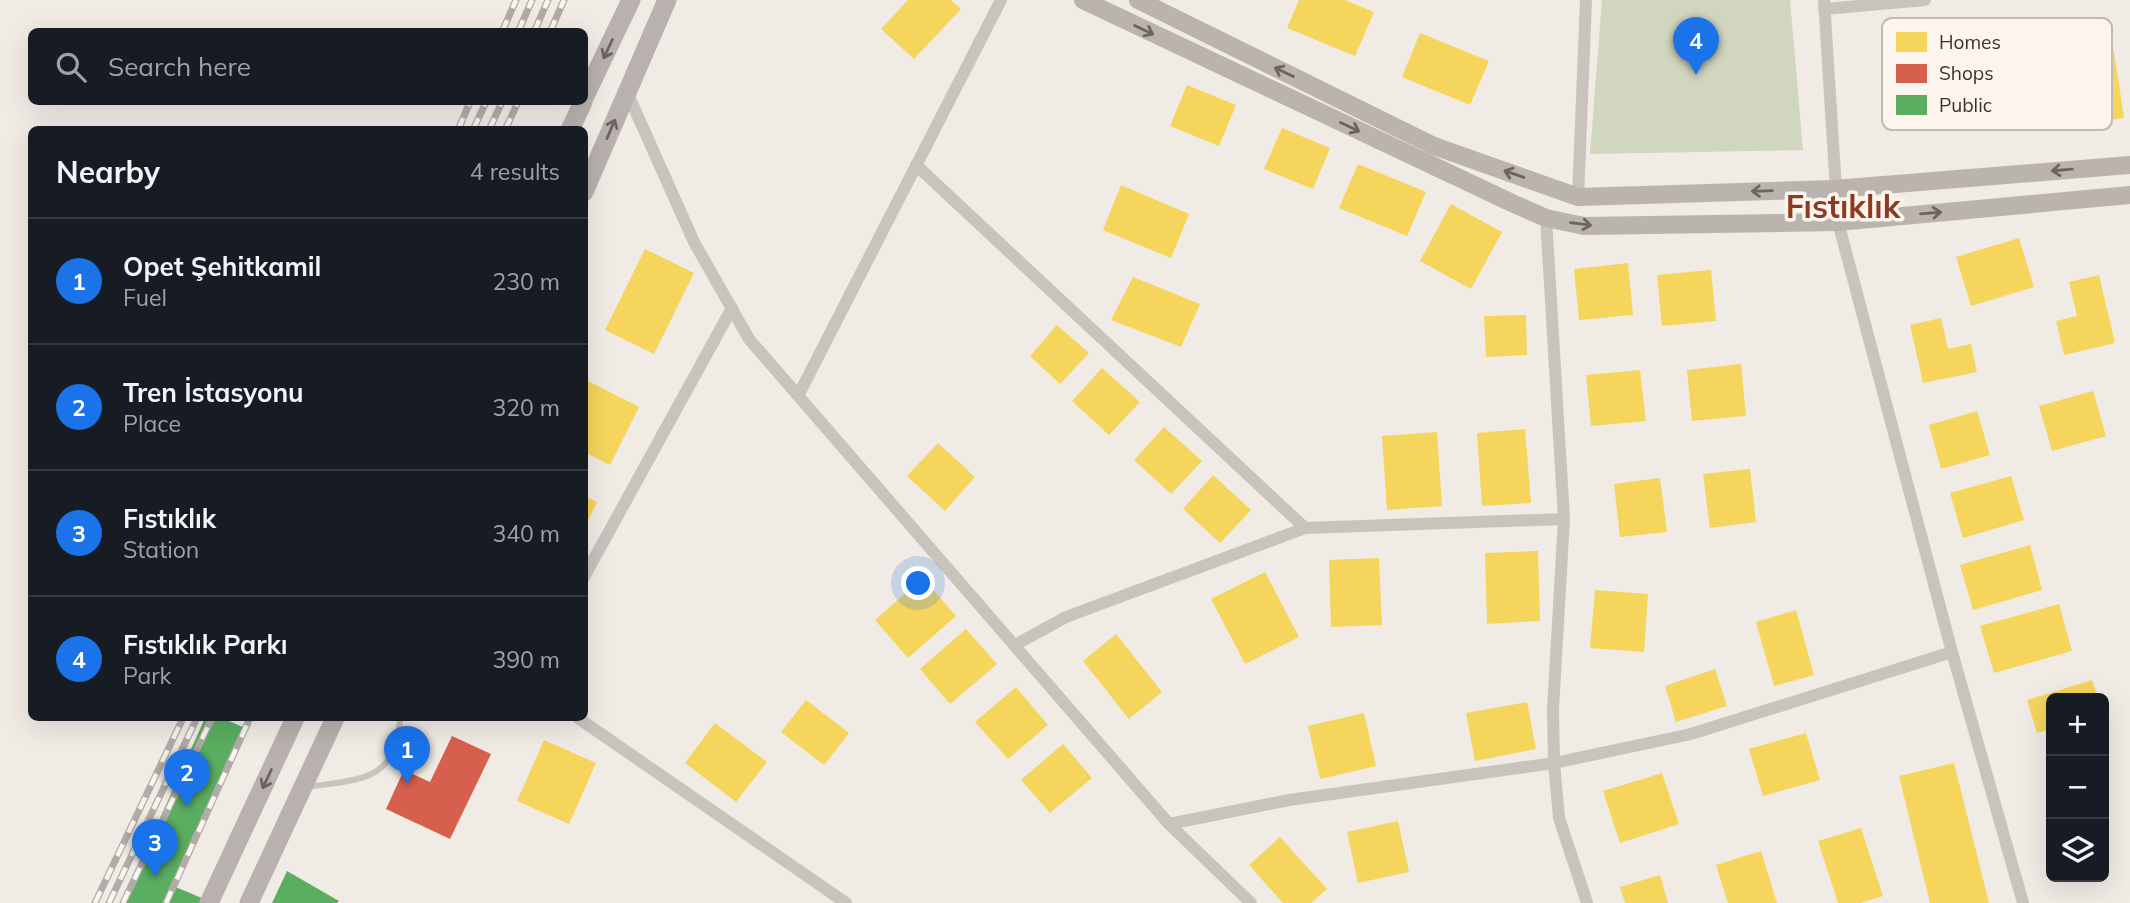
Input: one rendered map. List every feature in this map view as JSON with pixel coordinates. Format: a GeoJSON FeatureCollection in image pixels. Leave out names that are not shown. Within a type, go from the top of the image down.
{"type":"FeatureCollection","features":[{"type":"Feature","properties":{"kind":"main road"},"geometry":{"type":"LineString","coordinates":[[588,91],[631,0]]}},
{"type":"Feature","properties":{"kind":"main road"},"geometry":{"type":"LineString","coordinates":[[588,183],[667,0]]}},
{"type":"Feature","properties":{"kind":"main road"},"geometry":{"type":"LineString","coordinates":[[572,126],[582,105]]}},
{"type":"Feature","properties":{"kind":"main road"},"geometry":{"type":"LineString","coordinates":[[209,903],[294,721]]}},
{"type":"Feature","properties":{"kind":"main road"},"geometry":{"type":"LineString","coordinates":[[249,903],[334,721]]}},
{"type":"Feature","properties":{"kind":"street"},"geometry":{"type":"LineString","coordinates":[[799,394],[1001,0]]}},
{"type":"Feature","properties":{"kind":"street"},"geometry":{"type":"LineString","coordinates":[[1083,0],[1546,218],[1584,226],[1838,222],[2130,195]]}},
{"type":"Feature","properties":{"kind":"street"},"geometry":{"type":"LineString","coordinates":[[1138,0],[1434,146],[1578,197],[1835,189],[2130,165]]}},
{"type":"Feature","properties":{"kind":"street"},"geometry":{"type":"LineString","coordinates":[[1578,197],[1586,0]]}},
{"type":"Feature","properties":{"kind":"street"},"geometry":{"type":"LineString","coordinates":[[1925,0],[1824,4],[1838,222],[1952,652],[2023,903]]}},
{"type":"Feature","properties":{"kind":"street"},"geometry":{"type":"LineString","coordinates":[[627,92],[694,242],[749,339],[1168,824],[1251,903]]}},
{"type":"Feature","properties":{"kind":"street"},"geometry":{"type":"LineString","coordinates":[[916,166],[1305,528]]}},
{"type":"Feature","properties":{"kind":"street"},"geometry":{"type":"LineString","coordinates":[[1546,218],[1564,519],[1553,710],[1554,763],[1559,818],[1587,903]]}},
{"type":"Feature","properties":{"kind":"street"},"geometry":{"type":"LineString","coordinates":[[588,570],[732,308]]}},
{"type":"Feature","properties":{"kind":"street"},"geometry":{"type":"LineString","coordinates":[[1015,645],[1066,617],[1305,528],[1564,519]]}},
{"type":"Feature","properties":{"kind":"street"},"geometry":{"type":"LineString","coordinates":[[1168,824],[1289,800],[1554,763],[1692,734],[1952,652]]}},
{"type":"Feature","properties":{"kind":"street"},"geometry":{"type":"LineString","coordinates":[[582,721],[846,903]]}},
{"type":"Feature","properties":{"kind":"lane"},"geometry":{"type":"LineString","coordinates":[[303,788],[372,776],[389,763],[399,721]]}},
{"type":"Feature","properties":{"kind":"green space"},"geometry":{"type":"Polygon","coordinates":[[[1602,0],[1790,0],[1803,150],[1590,154],[1602,0]]]}},
{"type":"Feature","properties":{"kind":"building: Homes"},"geometry":{"type":"Polygon","coordinates":[[[908,0],[951,0],[961,9],[914,59],[881,29],[908,0]]]}},
{"type":"Feature","properties":{"kind":"building: Homes"},"geometry":{"type":"Polygon","coordinates":[[[1299,0],[1345,0],[1374,12],[1355,56],[1287,28],[1299,0]]]}},
{"type":"Feature","properties":{"kind":"building: Homes"},"geometry":{"type":"Polygon","coordinates":[[[1420,33],[1489,61],[1470,105],[1402,77],[1420,33]]]}},
{"type":"Feature","properties":{"kind":"building: Homes"},"geometry":{"type":"Polygon","coordinates":[[[2112,51],[2124,118],[2112,120],[2112,51]]]}},
{"type":"Feature","properties":{"kind":"building: Homes"},"geometry":{"type":"Polygon","coordinates":[[[1187,85],[1236,105],[1219,146],[1170,126],[1187,85]]]}},
{"type":"Feature","properties":{"kind":"building: Homes"},"geometry":{"type":"Polygon","coordinates":[[[1282,128],[1330,148],[1313,189],[1264,169],[1282,128]]]}},
{"type":"Feature","properties":{"kind":"building: Homes"},"geometry":{"type":"Polygon","coordinates":[[[1358,164],[1426,192],[1407,236],[1339,208],[1358,164]]]}},
{"type":"Feature","properties":{"kind":"building: Homes"},"geometry":{"type":"Polygon","coordinates":[[[1121,185],[1189,214],[1171,258],[1103,230],[1121,185]]]}},
{"type":"Feature","properties":{"kind":"building: Homes"},"geometry":{"type":"Polygon","coordinates":[[[1451,204],[1502,232],[1471,289],[1420,261],[1451,204]]]}},
{"type":"Feature","properties":{"kind":"building: Homes"},"geometry":{"type":"Polygon","coordinates":[[[2019,238],[2034,287],[1971,306],[1956,257],[2019,238]]]}},
{"type":"Feature","properties":{"kind":"building: Homes"},"geometry":{"type":"Polygon","coordinates":[[[645,249],[694,273],[654,354],[605,330],[645,249]]]}},
{"type":"Feature","properties":{"kind":"building: Homes"},"geometry":{"type":"Polygon","coordinates":[[[1628,263],[1633,315],[1579,320],[1574,269],[1628,263]]]}},
{"type":"Feature","properties":{"kind":"building: Homes"},"geometry":{"type":"Polygon","coordinates":[[[1711,270],[1716,321],[1662,326],[1657,275],[1711,270]]]}},
{"type":"Feature","properties":{"kind":"building: Homes"},"geometry":{"type":"Polygon","coordinates":[[[2099,275],[2115,343],[2064,355],[2056,321],[2077,316],[2069,282],[2099,275]]]}},
{"type":"Feature","properties":{"kind":"building: Homes"},"geometry":{"type":"Polygon","coordinates":[[[1133,277],[1200,304],[1181,347],[1111,320],[1133,277]]]}},
{"type":"Feature","properties":{"kind":"building: Homes"},"geometry":{"type":"Polygon","coordinates":[[[1526,315],[1527,355],[1486,357],[1484,316],[1526,315]]]}},
{"type":"Feature","properties":{"kind":"building: Homes"},"geometry":{"type":"Polygon","coordinates":[[[1941,318],[1948,349],[1971,344],[1977,372],[1923,383],[1910,325],[1941,318]]]}},
{"type":"Feature","properties":{"kind":"building: Homes"},"geometry":{"type":"Polygon","coordinates":[[[1057,325],[1089,353],[1060,384],[1030,356],[1057,325]]]}},
{"type":"Feature","properties":{"kind":"building: Homes"},"geometry":{"type":"Polygon","coordinates":[[[1741,364],[1746,416],[1692,421],[1687,370],[1741,364]]]}},
{"type":"Feature","properties":{"kind":"building: Homes"},"geometry":{"type":"Polygon","coordinates":[[[1102,368],[1140,402],[1109,435],[1072,401],[1102,368]]]}},
{"type":"Feature","properties":{"kind":"building: Homes"},"geometry":{"type":"Polygon","coordinates":[[[1640,370],[1646,421],[1591,426],[1586,375],[1640,370]]]}},
{"type":"Feature","properties":{"kind":"building: Homes"},"geometry":{"type":"Polygon","coordinates":[[[588,381],[639,407],[610,465],[588,454],[588,381]]]}},
{"type":"Feature","properties":{"kind":"building: Homes"},"geometry":{"type":"Polygon","coordinates":[[[2093,391],[2106,436],[2052,451],[2039,406],[2093,391]]]}},
{"type":"Feature","properties":{"kind":"building: Homes"},"geometry":{"type":"Polygon","coordinates":[[[1977,411],[1990,455],[1941,469],[1929,425],[1977,411]]]}},
{"type":"Feature","properties":{"kind":"building: Homes"},"geometry":{"type":"Polygon","coordinates":[[[1164,427],[1202,461],[1171,494],[1134,460],[1164,427]]]}},
{"type":"Feature","properties":{"kind":"building: Homes"},"geometry":{"type":"Polygon","coordinates":[[[1525,429],[1531,503],[1482,506],[1477,433],[1525,429]]]}},
{"type":"Feature","properties":{"kind":"building: Homes"},"geometry":{"type":"Polygon","coordinates":[[[1437,432],[1442,506],[1387,510],[1382,436],[1437,432]]]}},
{"type":"Feature","properties":{"kind":"building: Homes"},"geometry":{"type":"Polygon","coordinates":[[[938,443],[975,477],[945,511],[907,476],[938,443]]]}},
{"type":"Feature","properties":{"kind":"building: Homes"},"geometry":{"type":"Polygon","coordinates":[[[1750,469],[1756,522],[1710,528],[1703,474],[1750,469]]]}},
{"type":"Feature","properties":{"kind":"building: Homes"},"geometry":{"type":"Polygon","coordinates":[[[1213,475],[1251,510],[1220,543],[1183,509],[1213,475]]]}},
{"type":"Feature","properties":{"kind":"building: Homes"},"geometry":{"type":"Polygon","coordinates":[[[2011,476],[2024,520],[1963,538],[1950,493],[2011,476]]]}},
{"type":"Feature","properties":{"kind":"building: Homes"},"geometry":{"type":"Polygon","coordinates":[[[1660,478],[1667,532],[1620,537],[1614,484],[1660,478]]]}},
{"type":"Feature","properties":{"kind":"building: Homes"},"geometry":{"type":"Polygon","coordinates":[[[588,498],[597,502],[588,521],[588,498]]]}},
{"type":"Feature","properties":{"kind":"building: Homes"},"geometry":{"type":"Polygon","coordinates":[[[2030,545],[2042,590],[1973,610],[1960,565],[2030,545]]]}},
{"type":"Feature","properties":{"kind":"building: Homes"},"geometry":{"type":"Polygon","coordinates":[[[1538,551],[1540,621],[1487,624],[1485,553],[1538,551]]]}},
{"type":"Feature","properties":{"kind":"building: Homes"},"geometry":{"type":"Polygon","coordinates":[[[1379,558],[1382,625],[1331,627],[1329,560],[1379,558]]]}},
{"type":"Feature","properties":{"kind":"building: Homes"},"geometry":{"type":"Polygon","coordinates":[[[1265,572],[1299,637],[1245,664],[1211,599],[1265,572]]]}},
{"type":"Feature","properties":{"kind":"building: Homes"},"geometry":{"type":"Polygon","coordinates":[[[923,578],[956,616],[908,658],[875,620],[923,578]]]}},
{"type":"Feature","properties":{"kind":"building: Homes"},"geometry":{"type":"Polygon","coordinates":[[[1595,590],[1648,594],[1644,652],[1590,648],[1595,590]]]}},
{"type":"Feature","properties":{"kind":"building: Homes"},"geometry":{"type":"Polygon","coordinates":[[[2059,604],[2072,651],[1994,673],[1980,626],[2059,604]]]}},
{"type":"Feature","properties":{"kind":"building: Homes"},"geometry":{"type":"Polygon","coordinates":[[[1796,610],[1814,675],[1774,686],[1756,622],[1796,610]]]}},
{"type":"Feature","properties":{"kind":"building: Homes"},"geometry":{"type":"Polygon","coordinates":[[[966,629],[997,664],[950,704],[920,669],[966,629]]]}},
{"type":"Feature","properties":{"kind":"building: Homes"},"geometry":{"type":"Polygon","coordinates":[[[1116,634],[1162,692],[1129,719],[1083,661],[1116,634]]]}},
{"type":"Feature","properties":{"kind":"building: Homes"},"geometry":{"type":"Polygon","coordinates":[[[1715,669],[1727,706],[1676,722],[1665,686],[1715,669]]]}},
{"type":"Feature","properties":{"kind":"building: Homes"},"geometry":{"type":"Polygon","coordinates":[[[2092,680],[2096,693],[2050,693],[2092,680]]]}},
{"type":"Feature","properties":{"kind":"building: Homes"},"geometry":{"type":"Polygon","coordinates":[[[1016,687],[1048,725],[1008,759],[975,722],[1016,687]]]}},
{"type":"Feature","properties":{"kind":"building: Homes"},"geometry":{"type":"Polygon","coordinates":[[[2046,694],[2046,730],[2037,733],[2027,700],[2046,694]]]}},
{"type":"Feature","properties":{"kind":"building: Homes"},"geometry":{"type":"Polygon","coordinates":[[[806,700],[849,733],[824,765],[781,732],[806,700]]]}},
{"type":"Feature","properties":{"kind":"building: Homes"},"geometry":{"type":"Polygon","coordinates":[[[1527,702],[1536,749],[1475,761],[1466,713],[1527,702]]]}},
{"type":"Feature","properties":{"kind":"building: Homes"},"geometry":{"type":"Polygon","coordinates":[[[1364,713],[1376,766],[1320,779],[1308,726],[1364,713]]]}},
{"type":"Feature","properties":{"kind":"building: Homes"},"geometry":{"type":"Polygon","coordinates":[[[715,723],[767,762],[736,802],[685,763],[715,723]]]}},
{"type":"Feature","properties":{"kind":"building: Homes"},"geometry":{"type":"Polygon","coordinates":[[[1806,733],[1820,780],[1763,796],[1749,749],[1806,733]]]}},
{"type":"Feature","properties":{"kind":"building: Homes"},"geometry":{"type":"Polygon","coordinates":[[[544,740],[596,763],[569,824],[517,801],[544,740]]]}},
{"type":"Feature","properties":{"kind":"building: Homes"},"geometry":{"type":"Polygon","coordinates":[[[1063,744],[1092,778],[1050,813],[1021,780],[1063,744]]]}},
{"type":"Feature","properties":{"kind":"building: Homes"},"geometry":{"type":"Polygon","coordinates":[[[1954,763],[1989,903],[1930,903],[1899,776],[1954,763]]]}},
{"type":"Feature","properties":{"kind":"building: Homes"},"geometry":{"type":"Polygon","coordinates":[[[1662,773],[1679,824],[1620,843],[1603,791],[1662,773]]]}},
{"type":"Feature","properties":{"kind":"building: Homes"},"geometry":{"type":"Polygon","coordinates":[[[1398,821],[1409,872],[1358,883],[1347,832],[1398,821]]]}},
{"type":"Feature","properties":{"kind":"building: Homes"},"geometry":{"type":"Polygon","coordinates":[[[1861,828],[1883,896],[1861,903],[1838,903],[1818,841],[1861,828]]]}},
{"type":"Feature","properties":{"kind":"building: Homes"},"geometry":{"type":"Polygon","coordinates":[[[1280,837],[1327,889],[1311,903],[1283,903],[1249,865],[1280,837]]]}},
{"type":"Feature","properties":{"kind":"building: Homes"},"geometry":{"type":"Polygon","coordinates":[[[1761,851],[1777,903],[1728,903],[1716,865],[1761,851]]]}},
{"type":"Feature","properties":{"kind":"building: Homes"},"geometry":{"type":"Polygon","coordinates":[[[1660,875],[1668,903],[1625,903],[1620,887],[1660,875]]]}},
{"type":"Feature","properties":{"kind":"building: Shops"},"geometry":{"type":"Polygon","coordinates":[[[452,736],[491,754],[450,839],[386,809],[404,770],[430,782],[452,736]]]}},
{"type":"Feature","properties":{"kind":"building: Public"},"geometry":{"type":"Polygon","coordinates":[[[204,721],[229,721],[245,728],[173,886],[214,903],[122,903],[204,721]]]}},
{"type":"Feature","properties":{"kind":"building: Public"},"geometry":{"type":"Polygon","coordinates":[[[287,871],[339,901],[272,903],[287,871]]]}},
{"type":"Feature","properties":{"kind":"railway"},"geometry":{"type":"LineString","coordinates":[[504,28],[516,0]]}},
{"type":"Feature","properties":{"kind":"railway"},"geometry":{"type":"LineString","coordinates":[[520,28],[532,0]]}},
{"type":"Feature","properties":{"kind":"railway"},"geometry":{"type":"LineString","coordinates":[[536,28],[548,0]]}},
{"type":"Feature","properties":{"kind":"railway"},"geometry":{"type":"LineString","coordinates":[[552,28],[564,0]]}},
{"type":"Feature","properties":{"kind":"railway"},"geometry":{"type":"LineString","coordinates":[[460,126],[469,105]]}},
{"type":"Feature","properties":{"kind":"railway"},"geometry":{"type":"LineString","coordinates":[[475,126],[485,105]]}},
{"type":"Feature","properties":{"kind":"railway"},"geometry":{"type":"LineString","coordinates":[[491,126],[501,105]]}},
{"type":"Feature","properties":{"kind":"railway"},"geometry":{"type":"LineString","coordinates":[[507,126],[517,105]]}},
{"type":"Feature","properties":{"kind":"railway"},"geometry":{"type":"LineString","coordinates":[[95,903],[182,721]]}},
{"type":"Feature","properties":{"kind":"railway"},"geometry":{"type":"LineString","coordinates":[[109,903],[196,721]]}},
{"type":"Feature","properties":{"kind":"railway"},"geometry":{"type":"LineString","coordinates":[[123,903],[211,721]]}},
{"type":"Feature","properties":{"kind":"railway"},"geometry":{"type":"LineString","coordinates":[[166,903],[249,721]]}},
{"type":"Feature","properties":{"kind":"place","name":"Fıstıklık Parkı"},"geometry":{"type":"Point","coordinates":[1696,75]}},
{"type":"Feature","properties":{"kind":"place","name":"Opet Şehitkamil"},"geometry":{"type":"Point","coordinates":[407,784]}},
{"type":"Feature","properties":{"kind":"place","name":"Tren İstasyonu"},"geometry":{"type":"Point","coordinates":[187,807]}},
{"type":"Feature","properties":{"kind":"place","name":"Fıstıklık"},"geometry":{"type":"Point","coordinates":[155,877]}},
{"type":"Feature","properties":{"kind":"district","name":"Fıstıklık"},"geometry":{"type":"Point","coordinates":[1843,206]}}]}
